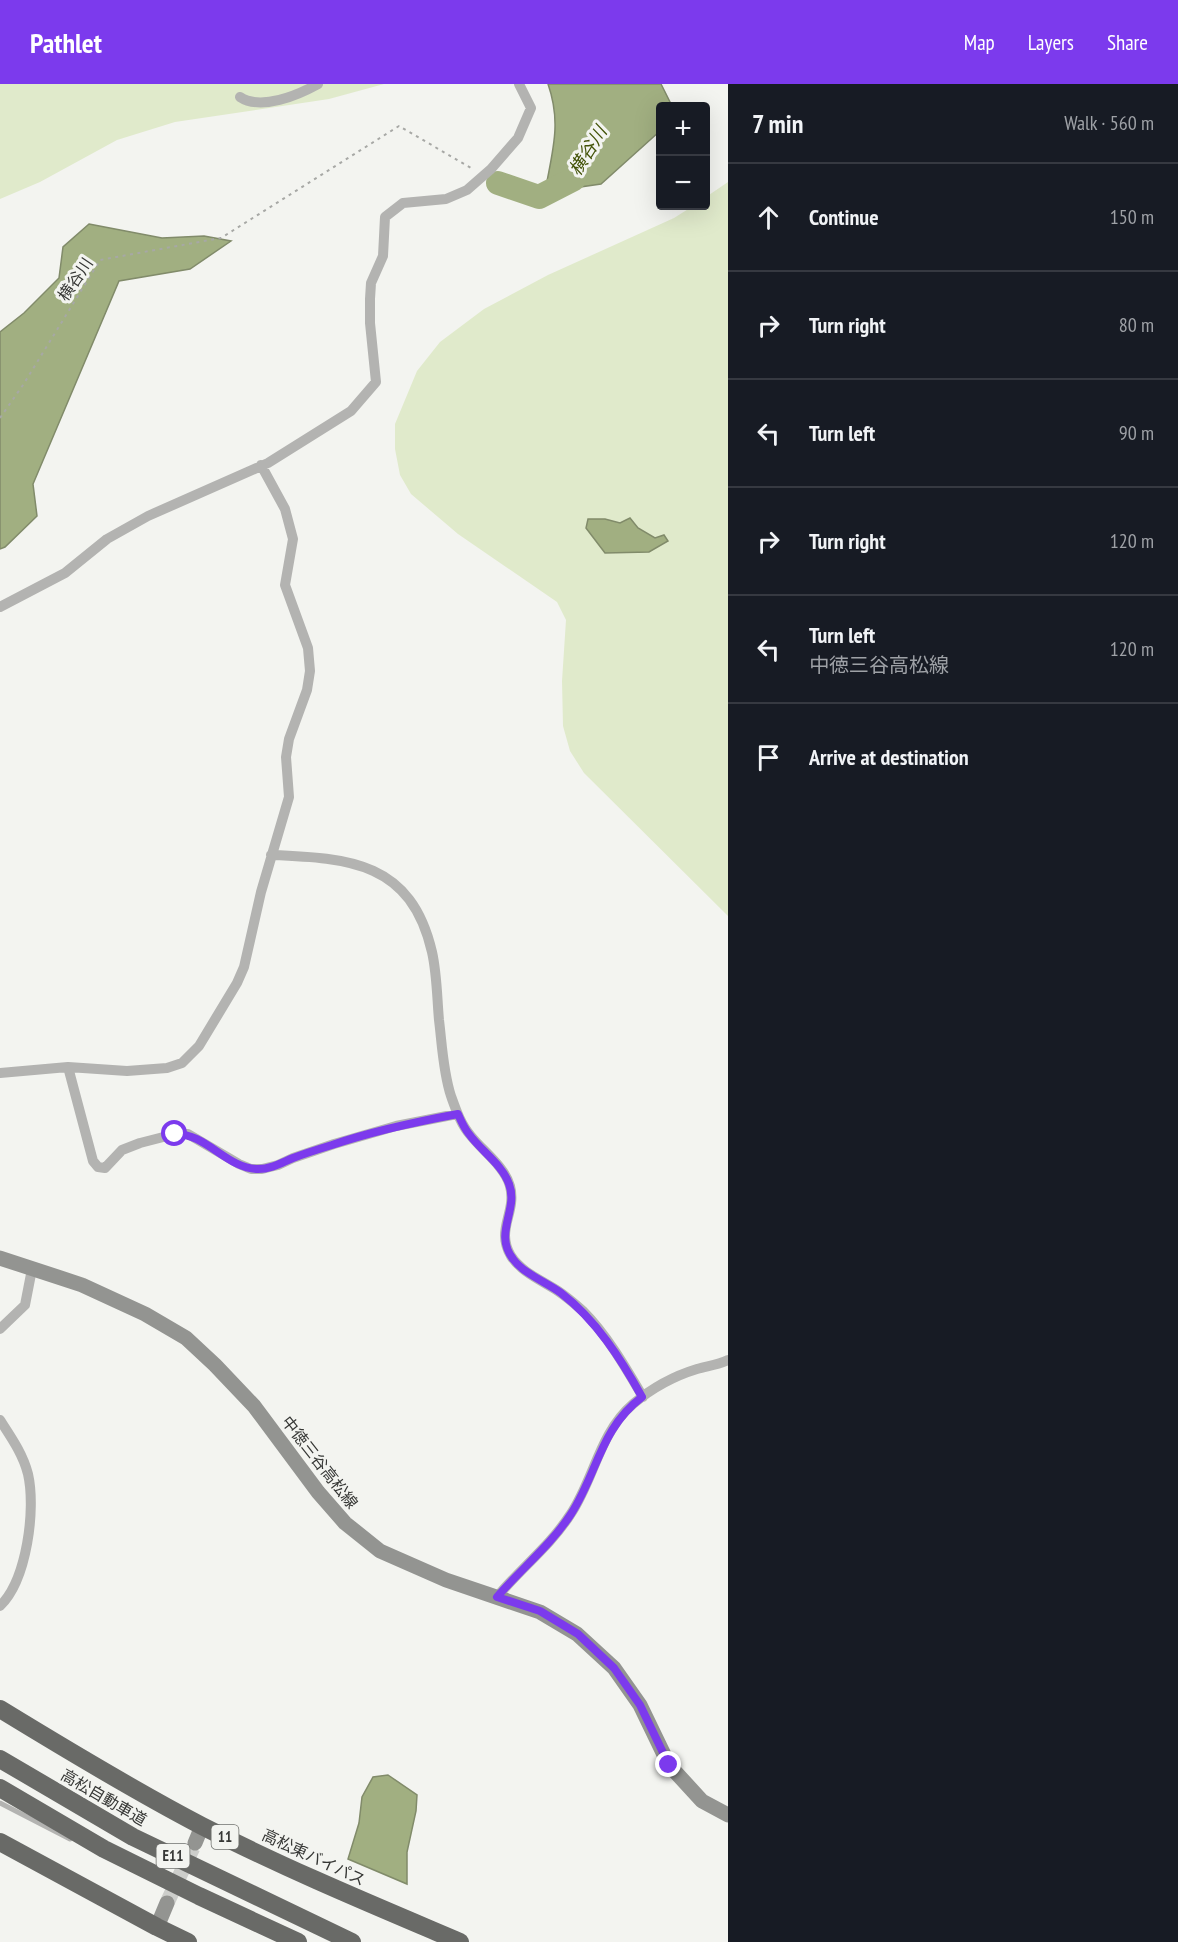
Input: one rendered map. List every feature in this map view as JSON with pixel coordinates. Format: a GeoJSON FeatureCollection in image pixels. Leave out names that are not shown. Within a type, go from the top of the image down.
{"type":"FeatureCollection","features":[{"type":"Feature","properties":{"kind":"highway","name":"高松東バイパス"},"geometry":{"type":"LineString","coordinates":[[0,1709],[96,1768],[202,1826],[297,1872],[460,1942]]}},
{"type":"Feature","properties":{"kind":"highway","name":"高松自動車道"},"geometry":{"type":"LineString","coordinates":[[0,1759],[133,1837],[352,1942]]}},
{"type":"Feature","properties":{"kind":"highway","name":"E11"},"geometry":{"type":"LineString","coordinates":[[0,1788],[104,1849],[298,1942]]}},
{"type":"Feature","properties":{"kind":"highway"},"geometry":{"type":"LineString","coordinates":[[0,1842],[188,1942]]}},
{"type":"Feature","properties":{"kind":"main road","name":"中徳三谷高松線"},"geometry":{"type":"LineString","coordinates":[[0,1258],[82,1285],[145,1314],[186,1338],[254,1406],[318,1492],[345,1523],[380,1551],[446,1580],[540,1611],[578,1634],[614,1668],[640,1705],[669,1765],[702,1801],[728,1815]]}},
{"type":"Feature","properties":{"kind":"main road"},"geometry":{"type":"LineString","coordinates":[[195,1843],[202,1826]]}},
{"type":"Feature","properties":{"kind":"main road"},"geometry":{"type":"LineString","coordinates":[[157,1927],[167,1903]]}},
{"type":"Feature","properties":{"kind":"street"},"geometry":{"type":"LineString","coordinates":[[240,96],[246,101],[264,103],[304,92],[318,84]]}},
{"type":"Feature","properties":{"kind":"street"},"geometry":{"type":"LineString","coordinates":[[0,607],[64,573],[107,539],[148,516],[268,463],[351,411],[376,382],[369,299],[371,284],[383,256],[385,217],[403,203],[446,199],[467,190],[491,169],[518,138],[531,108],[519,84]]}},
{"type":"Feature","properties":{"kind":"street"},"geometry":{"type":"LineString","coordinates":[[0,1073],[68,1067],[127,1071],[167,1068],[182,1064],[200,1046],[244,967],[271,855],[289,797],[286,757],[289,739],[307,690],[310,671],[308,648],[285,585],[293,539],[285,509],[261,465]]}},
{"type":"Feature","properties":{"kind":"street"},"geometry":{"type":"LineString","coordinates":[[271,855],[315,856],[350,862],[375,870],[392,881],[407,896],[425,929],[432,954],[450,1093],[469,1134],[500,1169],[509,1184],[512,1200],[504,1230],[506,1245],[512,1258],[523,1269],[584,1312],[623,1365],[642,1397]]}},
{"type":"Feature","properties":{"kind":"street"},"geometry":{"type":"LineString","coordinates":[[68,1067],[93,1161],[98,1167],[105,1168],[123,1150],[140,1143],[175,1134],[188,1134],[238,1164],[251,1169],[262,1169],[334,1144],[396,1126],[458,1114]]}},
{"type":"Feature","properties":{"kind":"street"},"geometry":{"type":"LineString","coordinates":[[0,1329],[25,1305],[32,1269]]}},
{"type":"Feature","properties":{"kind":"street"},"geometry":{"type":"LineString","coordinates":[[497,1597],[552,1538],[569,1516],[584,1493],[599,1452],[615,1425],[631,1405],[670,1379],[728,1360]]}},
{"type":"Feature","properties":{"kind":"street"},"geometry":{"type":"LineString","coordinates":[[0,1420],[17,1445],[27,1472],[32,1497],[26,1543],[17,1580],[7,1599],[0,1606]]}},
{"type":"Feature","properties":{"kind":"lane"},"geometry":{"type":"LineString","coordinates":[[48,1779],[86,1802],[133,1837]]}},
{"type":"Feature","properties":{"kind":"lane"},"geometry":{"type":"LineString","coordinates":[[0,1803],[66,1837],[136,1865]]}},
{"type":"Feature","properties":{"kind":"path","name":"横谷川"},"geometry":{"type":"LineString","coordinates":[[0,418],[100,260],[221,238],[399,126],[471,168]]}},
{"type":"Feature","properties":{"kind":"shaded area"},"geometry":{"type":"Polygon","coordinates":[[[0,84],[384,84],[329,99],[175,122],[117,140],[40,182],[0,199],[0,84]]]}},
{"type":"Feature","properties":{"kind":"shaded area"},"geometry":{"type":"Polygon","coordinates":[[[728,182],[728,916],[584,773],[570,751],[563,726],[562,681],[566,620],[557,602],[458,534],[411,494],[400,475],[395,449],[395,424],[417,371],[440,342],[484,309],[548,275],[674,218],[687,210],[710,210],[710,194],[728,182]]]}},
{"type":"Feature","properties":{"kind":"water"},"geometry":{"type":"Polygon","coordinates":[[[548,84],[661,84],[670,102],[656,102],[656,135],[601,184],[545,192],[553,151],[555,125],[548,84]]]}},
{"type":"Feature","properties":{"kind":"water"},"geometry":{"type":"Polygon","coordinates":[[[89,224],[162,238],[204,236],[231,241],[190,269],[119,281],[33,484],[37,516],[5,547],[0,549],[0,332],[24,313],[59,278],[63,247],[89,224]]]}},
{"type":"Feature","properties":{"kind":"water"},"geometry":{"type":"Polygon","coordinates":[[[630,518],[638,528],[655,538],[664,535],[668,541],[649,552],[605,553],[586,528],[588,519],[605,519],[620,523],[630,518]]]}},
{"type":"Feature","properties":{"kind":"water"},"geometry":{"type":"Polygon","coordinates":[[[388,1775],[417,1795],[407,1852],[407,1884],[348,1859],[359,1823],[362,1797],[373,1777],[388,1775]]]}},
{"type":"Feature","properties":{"kind":"waterway","name":"横谷川"},"geometry":{"type":"LineString","coordinates":[[498,183],[539,197],[574,179],[577,172]]}},
{"type":"Feature","properties":{"kind":"tunnel"},"geometry":{"type":"LineString","coordinates":[[167,1903],[195,1843]]}},
{"type":"Feature","properties":{"kind":"route"},"geometry":{"type":"LineString","coordinates":[[175,1134],[188,1134],[238,1164],[251,1169],[262,1169],[334,1144],[396,1126],[458,1114],[469,1134],[500,1169],[509,1184],[512,1200],[504,1230],[506,1245],[512,1258],[523,1269],[584,1312],[629,1373],[642,1397],[631,1405],[615,1425],[599,1452],[584,1493],[569,1516],[552,1538],[497,1597],[540,1611],[578,1634],[614,1668],[640,1705],[669,1765]]}}]}
